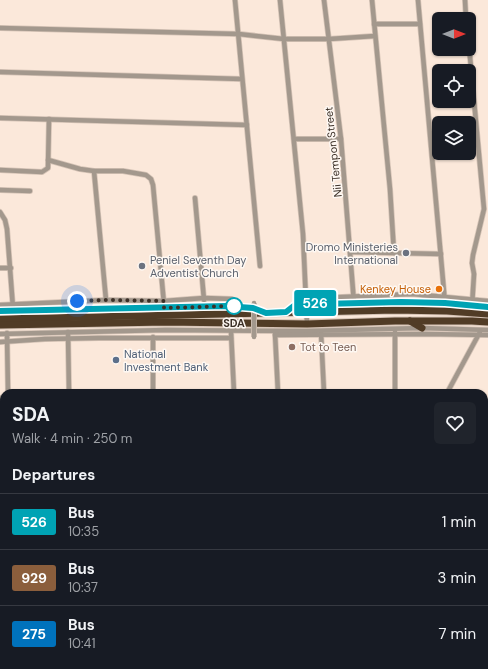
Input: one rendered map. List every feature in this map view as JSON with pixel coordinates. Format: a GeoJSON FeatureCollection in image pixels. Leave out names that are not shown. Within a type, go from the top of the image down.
{"type":"FeatureCollection","features":[{"type":"Feature","properties":{"kind":"highway"},"geometry":{"type":"LineString","coordinates":[[371,310],[386,302]]}},
{"type":"Feature","properties":{"kind":"highway"},"geometry":{"type":"LineString","coordinates":[[0,325],[166,326],[270,323],[371,310],[447,311],[488,314]]}},
{"type":"Feature","properties":{"kind":"highway"},"geometry":{"type":"LineString","coordinates":[[0,318],[286,312],[307,318],[488,322]]}},
{"type":"Feature","properties":{"kind":"highway"},"geometry":{"type":"LineString","coordinates":[[410,321],[422,328]]}},
{"type":"Feature","properties":{"kind":"street"},"geometry":{"type":"LineString","coordinates":[[235,0],[260,266]]}},
{"type":"Feature","properties":{"kind":"street"},"geometry":{"type":"LineString","coordinates":[[280,0],[303,234],[307,318]]}},
{"type":"Feature","properties":{"kind":"street","name":"Nii Tempon Street"},"geometry":{"type":"LineString","coordinates":[[324,0],[341,139],[354,303]]}},
{"type":"Feature","properties":{"kind":"street"},"geometry":{"type":"LineString","coordinates":[[372,0],[390,189],[394,253]]}},
{"type":"Feature","properties":{"kind":"street"},"geometry":{"type":"LineString","coordinates":[[418,0],[445,303]]}},
{"type":"Feature","properties":{"kind":"street"},"geometry":{"type":"LineString","coordinates":[[465,0],[466,12]]}},
{"type":"Feature","properties":{"kind":"street"},"geometry":{"type":"LineString","coordinates":[[374,24],[420,24]]}},
{"type":"Feature","properties":{"kind":"street"},"geometry":{"type":"LineString","coordinates":[[0,28],[239,34],[284,39],[329,39],[375,36]]}},
{"type":"Feature","properties":{"kind":"street"},"geometry":{"type":"LineString","coordinates":[[470,56],[484,209],[472,263],[474,274],[472,306]]}},
{"type":"Feature","properties":{"kind":"street"},"geometry":{"type":"LineString","coordinates":[[0,72],[242,79]]}},
{"type":"Feature","properties":{"kind":"street"},"geometry":{"type":"LineString","coordinates":[[0,118],[247,125]]}},
{"type":"Feature","properties":{"kind":"street"},"geometry":{"type":"LineString","coordinates":[[0,170],[42,172],[48,168],[50,119]]}},
{"type":"Feature","properties":{"kind":"street"},"geometry":{"type":"LineString","coordinates":[[294,138],[341,139]]}},
{"type":"Feature","properties":{"kind":"street"},"geometry":{"type":"LineString","coordinates":[[48,160],[94,171],[123,171],[146,175],[150,179],[153,185],[164,308]]}},
{"type":"Feature","properties":{"kind":"street"},"geometry":{"type":"LineString","coordinates":[[94,171],[106,300]]}},
{"type":"Feature","properties":{"kind":"street"},"geometry":{"type":"LineString","coordinates":[[0,190],[30,190]]}},
{"type":"Feature","properties":{"kind":"street"},"geometry":{"type":"LineString","coordinates":[[195,198],[204,306]]}},
{"type":"Feature","properties":{"kind":"street"},"geometry":{"type":"LineString","coordinates":[[0,212],[5,220],[7,229],[13,311]]}},
{"type":"Feature","properties":{"kind":"street"},"geometry":{"type":"LineString","coordinates":[[351,252],[441,254]]}},
{"type":"Feature","properties":{"kind":"street"},"geometry":{"type":"LineString","coordinates":[[0,268],[11,268]]}},
{"type":"Feature","properties":{"kind":"street"},"geometry":{"type":"LineString","coordinates":[[286,312],[300,301],[319,298],[412,294],[488,300]]}},
{"type":"Feature","properties":{"kind":"street"},"geometry":{"type":"LineString","coordinates":[[0,305],[106,300],[164,301],[204,298],[232,299],[237,302],[238,307]]}},
{"type":"Feature","properties":{"kind":"street"},"geometry":{"type":"LineString","coordinates":[[306,300],[321,304],[386,302],[445,303],[488,307]]}},
{"type":"Feature","properties":{"kind":"street"},"geometry":{"type":"LineString","coordinates":[[62,302],[62,310]]}},
{"type":"Feature","properties":{"kind":"street"},"geometry":{"type":"LineString","coordinates":[[254,303],[254,337]]}},
{"type":"Feature","properties":{"kind":"street"},"geometry":{"type":"LineString","coordinates":[[0,311],[204,306],[253,308],[266,313]]}},
{"type":"Feature","properties":{"kind":"street"},"geometry":{"type":"LineString","coordinates":[[0,334],[99,331],[166,326],[275,333],[488,335]]}},
{"type":"Feature","properties":{"kind":"street"},"geometry":{"type":"LineString","coordinates":[[395,328],[395,389]]}},
{"type":"Feature","properties":{"kind":"street"},"geometry":{"type":"LineString","coordinates":[[321,333],[395,328],[488,330]]}},
{"type":"Feature","properties":{"kind":"street"},"geometry":{"type":"LineString","coordinates":[[449,389],[482,329]]}},
{"type":"Feature","properties":{"kind":"street"},"geometry":{"type":"LineString","coordinates":[[99,331],[99,338]]}},
{"type":"Feature","properties":{"kind":"street"},"geometry":{"type":"LineString","coordinates":[[231,331],[234,389]]}},
{"type":"Feature","properties":{"kind":"street"},"geometry":{"type":"LineString","coordinates":[[68,332],[68,389]]}},
{"type":"Feature","properties":{"kind":"street"},"geometry":{"type":"LineString","coordinates":[[7,333],[8,389]]}},
{"type":"Feature","properties":{"kind":"street"},"geometry":{"type":"LineString","coordinates":[[275,333],[278,389]]}},
{"type":"Feature","properties":{"kind":"street"},"geometry":{"type":"LineString","coordinates":[[321,333],[324,389]]}},
{"type":"Feature","properties":{"kind":"street"},"geometry":{"type":"LineString","coordinates":[[153,337],[153,389]]}},
{"type":"Feature","properties":{"kind":"street"},"geometry":{"type":"LineString","coordinates":[[0,342],[68,338],[231,338]]}},
{"type":"Feature","properties":{"kind":"bus line","name":"526"},"geometry":{"type":"LineString","coordinates":[[0,311],[226,306],[253,308],[266,313],[286,312],[300,301],[306,300],[321,304],[401,302],[445,303],[488,307]]}},
{"type":"Feature","properties":{"kind":"place","name":"Dromo Ministeries International"},"geometry":{"type":"Point","coordinates":[406,253]}},
{"type":"Feature","properties":{"kind":"place","name":"Peniel Seventh Day Adventist Church"},"geometry":{"type":"Point","coordinates":[142,266]}},
{"type":"Feature","properties":{"kind":"place","name":"Kenkey House"},"geometry":{"type":"Point","coordinates":[439,289]}},
{"type":"Feature","properties":{"kind":"place","name":"SDA"},"geometry":{"type":"Point","coordinates":[234,306]}},
{"type":"Feature","properties":{"kind":"place","name":"Tot to Teen"},"geometry":{"type":"Point","coordinates":[292,347]}},
{"type":"Feature","properties":{"kind":"place","name":"National Investment Bank"},"geometry":{"type":"Point","coordinates":[116,360]}},
{"type":"Feature","properties":{"kind":"route"},"geometry":{"type":"LineString","coordinates":[[77,301],[164,301],[164,308],[234,306]]}}]}
